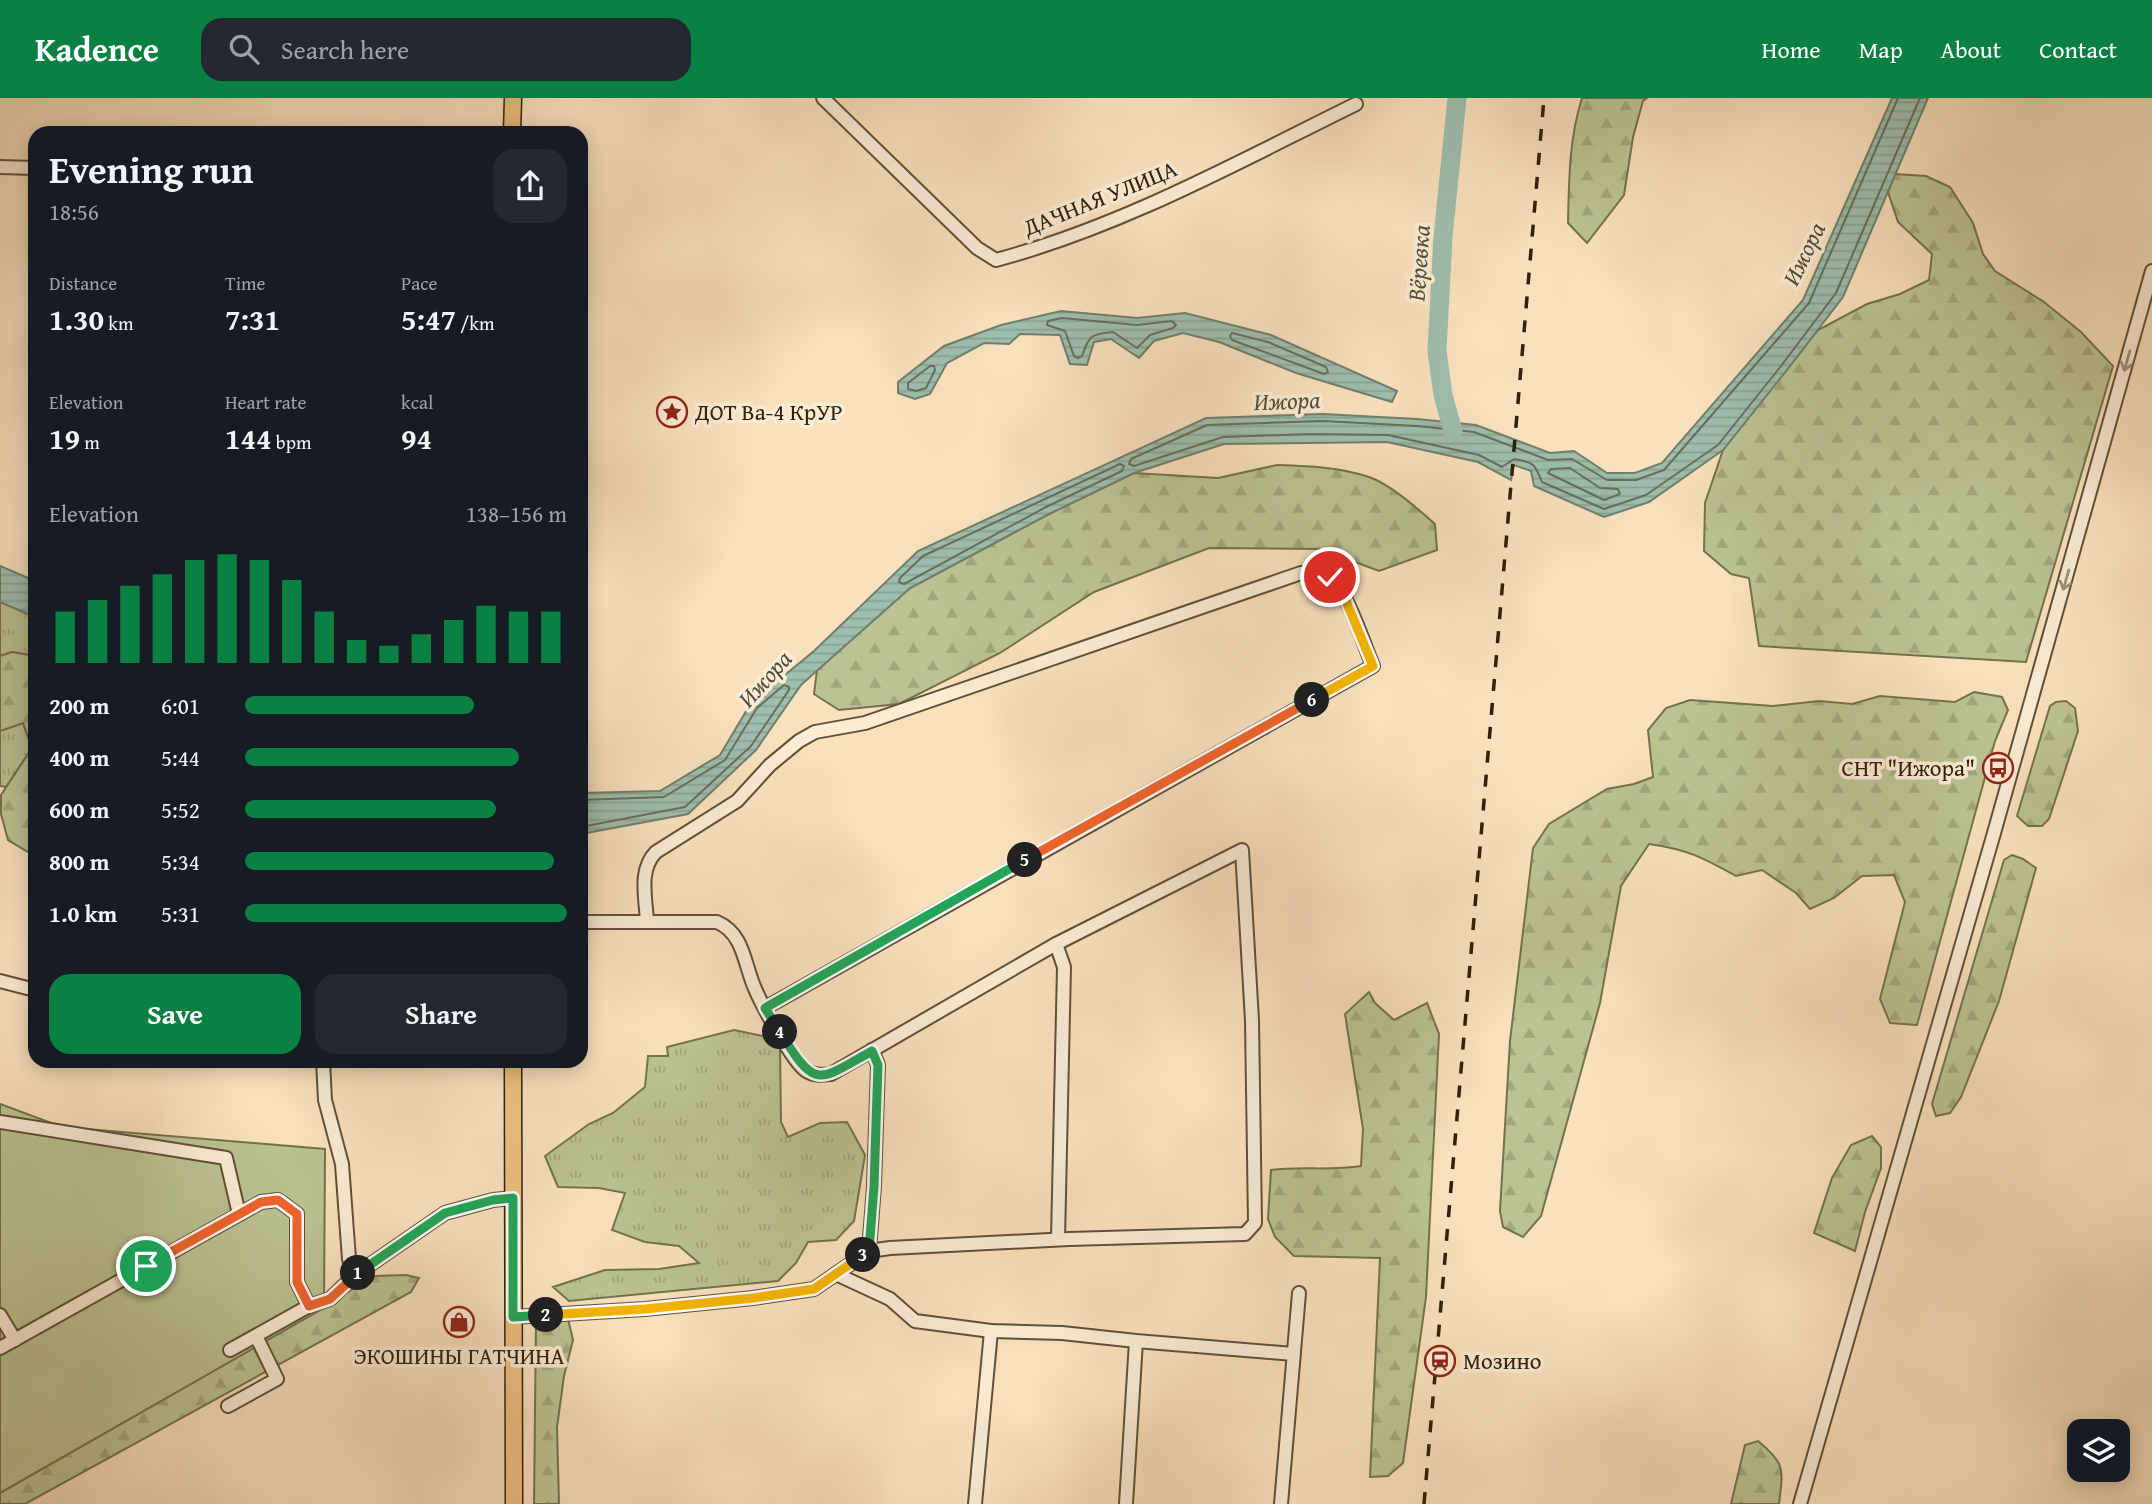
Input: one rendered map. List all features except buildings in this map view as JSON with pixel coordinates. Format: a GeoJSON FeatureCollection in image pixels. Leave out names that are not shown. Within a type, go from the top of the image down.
{"type":"FeatureCollection","features":[{"type":"Feature","properties":{"kind":"main road"},"geometry":{"type":"LineString","coordinates":[[512,126],[513,98]]}},
{"type":"Feature","properties":{"kind":"main road"},"geometry":{"type":"LineString","coordinates":[[513,1068],[514,1504]]}},
{"type":"Feature","properties":{"kind":"street","name":"ДАЧНАЯ УЛИЦА"},"geometry":{"type":"LineString","coordinates":[[823,98],[977,248],[996,260],[1074,236],[1215,174],[1356,103]]}},
{"type":"Feature","properties":{"kind":"street"},"geometry":{"type":"LineString","coordinates":[[0,167],[28,168]]}},
{"type":"Feature","properties":{"kind":"street"},"geometry":{"type":"LineString","coordinates":[[1800,1504],[2044,657],[2152,271]]}},
{"type":"Feature","properties":{"kind":"street"},"geometry":{"type":"LineString","coordinates":[[647,922],[644,872],[646,862],[656,852],[737,802],[770,765],[799,741],[815,732],[875,719],[1301,573],[1317,571],[1330,577],[1341,589],[1373,666],[765,1008]]}},
{"type":"Feature","properties":{"kind":"street"},"geometry":{"type":"LineString","coordinates":[[513,1317],[645,1309],[814,1289],[869,1251],[890,1248],[1058,1239],[1245,1234],[1255,1223],[1252,1020],[1242,850],[1056,944],[831,1074],[817,1076],[804,1069],[765,1008],[755,989],[738,940],[729,927],[717,922],[588,922]]}},
{"type":"Feature","properties":{"kind":"street"},"geometry":{"type":"LineString","coordinates":[[1056,944],[1064,967],[1058,1239]]}},
{"type":"Feature","properties":{"kind":"street"},"geometry":{"type":"LineString","coordinates":[[0,981],[28,988]]}},
{"type":"Feature","properties":{"kind":"street"},"geometry":{"type":"LineString","coordinates":[[869,1251],[878,1065],[872,1051]]}},
{"type":"Feature","properties":{"kind":"street"},"geometry":{"type":"LineString","coordinates":[[323,1068],[325,1100],[342,1164],[349,1259],[355,1275]]}},
{"type":"Feature","properties":{"kind":"street"},"geometry":{"type":"LineString","coordinates":[[0,1122],[226,1158],[239,1214]]}},
{"type":"Feature","properties":{"kind":"street"},"geometry":{"type":"LineString","coordinates":[[230,1350],[309,1306],[330,1299],[355,1275],[445,1213],[493,1200],[513,1198]]}},
{"type":"Feature","properties":{"kind":"street"},"geometry":{"type":"LineString","coordinates":[[0,1348],[261,1202],[278,1200],[297,1214],[297,1282],[309,1306]]}},
{"type":"Feature","properties":{"kind":"street"},"geometry":{"type":"LineString","coordinates":[[836,1274],[890,1299],[915,1321],[991,1331],[1062,1333],[1136,1342],[1293,1354]]}},
{"type":"Feature","properties":{"kind":"street"},"geometry":{"type":"LineString","coordinates":[[1281,1504],[1298,1293]]}},
{"type":"Feature","properties":{"kind":"street"},"geometry":{"type":"LineString","coordinates":[[0,1315],[15,1340]]}},
{"type":"Feature","properties":{"kind":"street"},"geometry":{"type":"LineString","coordinates":[[975,1504],[991,1331]]}},
{"type":"Feature","properties":{"kind":"street"},"geometry":{"type":"LineString","coordinates":[[229,1406],[277,1379],[256,1336]]}},
{"type":"Feature","properties":{"kind":"street"},"geometry":{"type":"LineString","coordinates":[[1126,1504],[1136,1342]]}},
{"type":"Feature","properties":{"kind":"green space"},"geometry":{"type":"Polygon","coordinates":[[[1582,98],[1647,98],[1643,101],[1633,137],[1624,195],[1587,243],[1568,223],[1572,144],[1582,98]]]}},
{"type":"Feature","properties":{"kind":"green space"},"geometry":{"type":"Polygon","coordinates":[[[1895,174],[1926,176],[1950,187],[1973,223],[1983,254],[1995,271],[2044,302],[2081,332],[2113,366],[2026,662],[1759,646],[1749,578],[1731,574],[1704,551],[1705,503],[1723,450],[1818,330],[1867,304],[1900,294],[1929,280],[1932,254],[1898,222],[1888,192],[1895,174]]]}},
{"type":"Feature","properties":{"kind":"green space"},"geometry":{"type":"Polygon","coordinates":[[[1277,465],[1335,469],[1377,480],[1435,524],[1437,550],[1379,571],[1320,549],[1209,548],[1094,592],[1000,653],[899,704],[839,710],[814,694],[817,670],[910,588],[1049,514],[1134,473],[1218,478],[1277,465]]]}},
{"type":"Feature","properties":{"kind":"green space"},"geometry":{"type":"Polygon","coordinates":[[[0,602],[28,614],[28,655],[12,652],[0,656],[0,602]]]}},
{"type":"Feature","properties":{"kind":"green space"},"geometry":{"type":"Polygon","coordinates":[[[12,652],[28,655],[28,737],[23,723],[0,731],[0,656],[12,652]]]}},
{"type":"Feature","properties":{"kind":"green space"},"geometry":{"type":"Polygon","coordinates":[[[1974,692],[2002,697],[2008,710],[1995,741],[1917,1025],[1890,1023],[1880,999],[1905,902],[1894,875],[1862,876],[1834,898],[1810,909],[1796,893],[1762,870],[1736,876],[1694,855],[1649,844],[1621,886],[1600,1003],[1541,1216],[1523,1237],[1503,1227],[1500,1211],[1510,1041],[1533,848],[1549,824],[1607,789],[1653,777],[1648,730],[1666,708],[1690,700],[1773,706],[1819,701],[1852,704],[1880,696],[1955,702],[1974,692]]]}},
{"type":"Feature","properties":{"kind":"green space"},"geometry":{"type":"Polygon","coordinates":[[[2066,701],[2075,708],[2078,731],[2049,819],[2042,826],[2028,826],[2017,816],[2050,706],[2066,701]]]}},
{"type":"Feature","properties":{"kind":"green space"},"geometry":{"type":"Polygon","coordinates":[[[23,723],[28,737],[28,754],[6,787],[0,786],[0,731],[23,723]]]}},
{"type":"Feature","properties":{"kind":"green space"},"geometry":{"type":"Polygon","coordinates":[[[28,754],[28,852],[8,840],[1,814],[1,795],[28,754]]]}},
{"type":"Feature","properties":{"kind":"green space"},"geometry":{"type":"Polygon","coordinates":[[[2012,855],[2036,868],[1999,1001],[1961,1097],[1950,1113],[1936,1116],[1932,1104],[2004,860],[2012,855]]]}},
{"type":"Feature","properties":{"kind":"green space"},"geometry":{"type":"Polygon","coordinates":[[[1369,992],[1375,1003],[1394,1020],[1427,1003],[1439,1034],[1426,1297],[1403,1463],[1388,1476],[1370,1477],[1380,1258],[1294,1256],[1275,1237],[1268,1219],[1271,1170],[1361,1166],[1363,1129],[1345,1014],[1369,992]]]}},
{"type":"Feature","properties":{"kind":"green space"},"geometry":{"type":"Polygon","coordinates":[[[734,1030],[773,1038],[780,1047],[781,1122],[788,1137],[820,1123],[847,1122],[865,1155],[854,1221],[836,1240],[808,1242],[796,1263],[778,1281],[569,1301],[553,1287],[605,1270],[659,1269],[699,1263],[679,1246],[645,1242],[612,1230],[625,1193],[599,1188],[558,1187],[545,1156],[589,1124],[613,1113],[645,1087],[648,1056],[668,1056],[667,1047],[734,1030]]]}},
{"type":"Feature","properties":{"kind":"green space"},"geometry":{"type":"Polygon","coordinates":[[[0,1104],[62,1127],[325,1149],[324,1308],[0,1493],[0,1104]]]}},
{"type":"Feature","properties":{"kind":"green space"},"geometry":{"type":"Polygon","coordinates":[[[1872,1136],[1881,1147],[1881,1168],[1865,1212],[1855,1251],[1814,1233],[1832,1178],[1851,1145],[1872,1136]]]}},
{"type":"Feature","properties":{"kind":"green space"},"geometry":{"type":"Polygon","coordinates":[[[406,1275],[419,1278],[411,1292],[25,1504],[0,1504],[0,1493],[376,1276],[406,1275]]]}},
{"type":"Feature","properties":{"kind":"green space"},"geometry":{"type":"Polygon","coordinates":[[[568,1319],[573,1340],[564,1376],[557,1427],[559,1504],[534,1504],[536,1320],[568,1319]]]}},
{"type":"Feature","properties":{"kind":"green space"},"geometry":{"type":"Polygon","coordinates":[[[1758,1441],[1774,1456],[1780,1468],[1779,1504],[1731,1504],[1745,1445],[1758,1441]]]}},
{"type":"Feature","properties":{"kind":"water","name":"Ижора"},"geometry":{"type":"Polygon","coordinates":[[[1892,98],[1928,98],[1843,297],[1723,450],[1649,502],[1604,517],[1534,486],[1531,471],[1514,465],[1511,480],[1478,462],[1387,442],[1224,444],[1134,473],[1049,514],[910,588],[801,685],[756,750],[688,814],[588,833],[588,793],[660,791],[720,755],[751,703],[814,651],[918,551],[1206,418],[1323,414],[1476,425],[1550,453],[1574,451],[1607,473],[1635,473],[1662,463],[1803,300],[1892,98]]]}},
{"type":"Feature","properties":{"kind":"water"},"geometry":{"type":"Polygon","coordinates":[[[1061,311],[1137,318],[1185,313],[1271,335],[1397,391],[1392,402],[1296,373],[1219,342],[1183,333],[1154,341],[1139,358],[1111,339],[1094,342],[1087,365],[1070,364],[1060,335],[1020,334],[1009,344],[984,343],[947,363],[930,394],[915,399],[898,393],[898,382],[944,346],[1001,325],[1061,311]]]}},
{"type":"Feature","properties":{"kind":"water"},"geometry":{"type":"Polygon","coordinates":[[[0,566],[28,578],[28,614],[0,602],[0,566]]]}},
{"type":"Feature","properties":{"kind":"waterway","name":"Вёревка"},"geometry":{"type":"LineString","coordinates":[[1453,431],[1443,395],[1437,351],[1443,237],[1457,98]]}},
{"type":"Feature","properties":{"kind":"railway"},"geometry":{"type":"LineString","coordinates":[[1424,1504],[1544,98]]}},
{"type":"Feature","properties":{"kind":"place","name":"ДОТ Ва-4 КрУР"},"geometry":{"type":"Point","coordinates":[672,412]}},
{"type":"Feature","properties":{"kind":"place","name":"СНТ \"Ижора\""},"geometry":{"type":"Point","coordinates":[1998,768]}},
{"type":"Feature","properties":{"kind":"place","name":"ЭКОШИНЫ ГАТЧИНА"},"geometry":{"type":"Point","coordinates":[459,1322]}},
{"type":"Feature","properties":{"kind":"place","name":"Мозино"},"geometry":{"type":"Point","coordinates":[1440,1361]}},
{"type":"Feature","properties":{"kind":"route"},"geometry":{"type":"LineString","coordinates":[[146,1266],[261,1202],[278,1200],[297,1214],[297,1282],[309,1306],[330,1299],[355,1275],[445,1213],[493,1200],[513,1198],[513,1317],[645,1309],[814,1289],[869,1251],[878,1065],[872,1051],[831,1074],[817,1076],[804,1069],[765,1008],[1373,666],[1341,589],[1330,577]]}}]}
